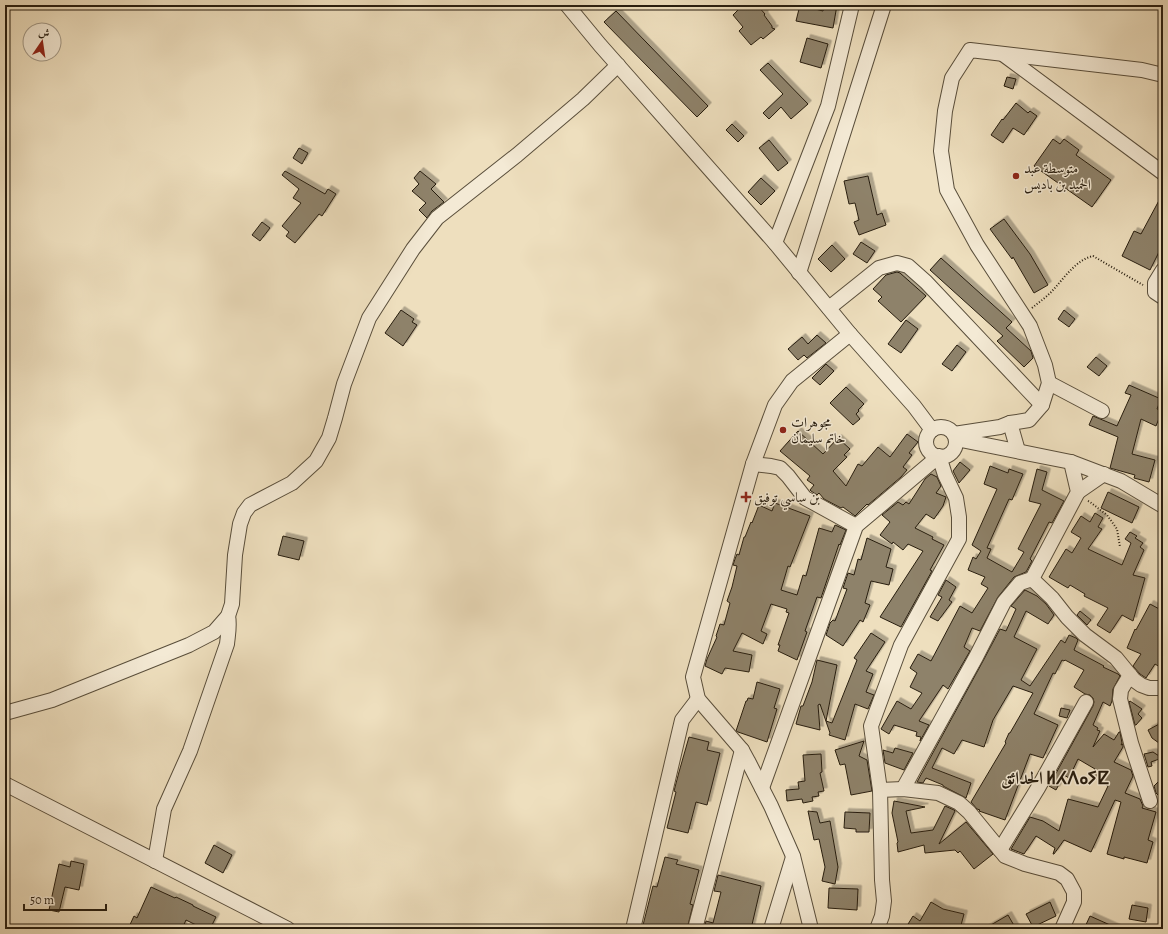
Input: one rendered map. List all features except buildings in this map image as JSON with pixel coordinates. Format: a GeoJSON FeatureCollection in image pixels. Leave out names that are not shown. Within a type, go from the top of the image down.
{"type":"FeatureCollection","features":[{"type":"Feature","properties":{"kind":"street"},"geometry":{"type":"LineString","coordinates":[[567,5],[618,66],[775,243],[850,334],[914,406],[932,430]]}},
{"type":"Feature","properties":{"kind":"street"},"geometry":{"type":"LineString","coordinates":[[775,243],[828,106],[852,5]]}},
{"type":"Feature","properties":{"kind":"street"},"geometry":{"type":"LineString","coordinates":[[800,273],[884,5]]}},
{"type":"Feature","properties":{"kind":"street"},"geometry":{"type":"LineString","coordinates":[[955,436],[1029,420],[1042,406],[1049,383],[1045,365],[1030,326],[977,245],[947,190],[941,151],[945,111],[952,78],[970,50],[1142,70],[1163,75]]}},
{"type":"Feature","properties":{"kind":"street"},"geometry":{"type":"LineString","coordinates":[[1003,54],[1163,173]]}},
{"type":"Feature","properties":{"kind":"street"},"geometry":{"type":"LineString","coordinates":[[5,713],[52,700],[189,645],[214,632],[228,616],[232,604],[235,555],[240,524],[244,513],[250,505],[292,483],[316,461],[329,438],[336,418],[344,384],[369,318],[413,250],[437,218],[547,130],[618,66]]}},
{"type":"Feature","properties":{"kind":"street"},"geometry":{"type":"LineString","coordinates":[[829,308],[879,268],[897,263],[908,266],[926,282],[1042,406]]}},
{"type":"Feature","properties":{"kind":"street"},"geometry":{"type":"LineString","coordinates":[[1159,294],[1155,283],[1163,270]]}},
{"type":"Feature","properties":{"kind":"street"},"geometry":{"type":"LineString","coordinates":[[811,929],[793,856],[762,788],[742,750],[698,699],[693,677],[753,464],[775,404],[792,381],[850,334]]}},
{"type":"Feature","properties":{"kind":"street"},"geometry":{"type":"LineString","coordinates":[[1049,383],[1102,411]]}},
{"type":"Feature","properties":{"kind":"street"},"geometry":{"type":"LineString","coordinates":[[1010,423],[1018,451]]}},
{"type":"Feature","properties":{"kind":"street"},"geometry":{"type":"LineString","coordinates":[[936,428],[946,428],[951,430],[955,436],[956,443],[953,450],[947,456],[934,455],[928,448],[927,438],[932,430],[936,428]]}},
{"type":"Feature","properties":{"kind":"street"},"geometry":{"type":"LineString","coordinates":[[955,436],[1071,462],[1121,481],[1163,506]]}},
{"type":"Feature","properties":{"kind":"street"},"geometry":{"type":"LineString","coordinates":[[762,788],[856,526],[939,456]]}},
{"type":"Feature","properties":{"kind":"street"},"geometry":{"type":"LineString","coordinates":[[877,929],[882,916],[884,901],[882,880],[880,790],[870,726],[901,646],[959,539],[959,517],[956,498],[945,475],[939,456]]}},
{"type":"Feature","properties":{"kind":"street"},"geometry":{"type":"LineString","coordinates":[[1071,462],[1076,495]]}},
{"type":"Feature","properties":{"kind":"street"},"geometry":{"type":"LineString","coordinates":[[753,464],[780,468],[805,498],[856,526]]}},
{"type":"Feature","properties":{"kind":"street"},"geometry":{"type":"LineString","coordinates":[[903,789],[976,657],[1004,602],[1020,583],[1032,579],[1076,495],[1104,474]]}},
{"type":"Feature","properties":{"kind":"street"},"geometry":{"type":"LineString","coordinates":[[1032,579],[1052,598],[1067,617],[1085,635],[1116,658],[1134,680],[1149,688],[1163,687]]}},
{"type":"Feature","properties":{"kind":"street"},"geometry":{"type":"LineString","coordinates":[[155,861],[164,809],[190,751],[227,644],[229,623],[228,616]]}},
{"type":"Feature","properties":{"kind":"street"},"geometry":{"type":"LineString","coordinates":[[1130,675],[1121,690],[1120,700],[1131,743],[1150,800]]}},
{"type":"Feature","properties":{"kind":"street"},"geometry":{"type":"LineString","coordinates":[[633,929],[682,720],[698,699]]}},
{"type":"Feature","properties":{"kind":"street"},"geometry":{"type":"LineString","coordinates":[[1000,850],[1038,788],[1086,702]]}},
{"type":"Feature","properties":{"kind":"street"},"geometry":{"type":"LineString","coordinates":[[695,929],[742,750]]}},
{"type":"Feature","properties":{"kind":"street"},"geometry":{"type":"LineString","coordinates":[[5,784],[288,929]]}},
{"type":"Feature","properties":{"kind":"street"},"geometry":{"type":"LineString","coordinates":[[880,790],[903,789],[938,793],[960,803],[1005,856],[1026,864],[1059,873],[1067,879],[1074,892],[1074,902],[1062,929]]}},
{"type":"Feature","properties":{"kind":"street"},"geometry":{"type":"LineString","coordinates":[[771,929],[793,856]]}},
{"type":"Feature","properties":{"kind":"path"},"geometry":{"type":"LineString","coordinates":[[1023,316],[1052,291],[1068,272],[1086,258],[1093,256],[1159,294]]}},
{"type":"Feature","properties":{"kind":"path"},"geometry":{"type":"LineString","coordinates":[[1076,495],[1090,502],[1107,515],[1117,529],[1120,547]]}},
{"type":"Feature","properties":{"kind":"place","name":"متوسطة عبد الحميد بن باديس"},"geometry":{"type":"Point","coordinates":[1016,176]}},
{"type":"Feature","properties":{"kind":"place","name":"مجوهرات خاتم سليمان"},"geometry":{"type":"Point","coordinates":[783,430]}},
{"type":"Feature","properties":{"kind":"place","name":"بن ساسي توفيق"},"geometry":{"type":"Point","coordinates":[746,497]}},
{"type":"Feature","properties":{"kind":"district","name":"الحدائق ⵍⵃⴷⴰⵢⵇ"},"geometry":{"type":"Point","coordinates":[1055,778]}}]}
